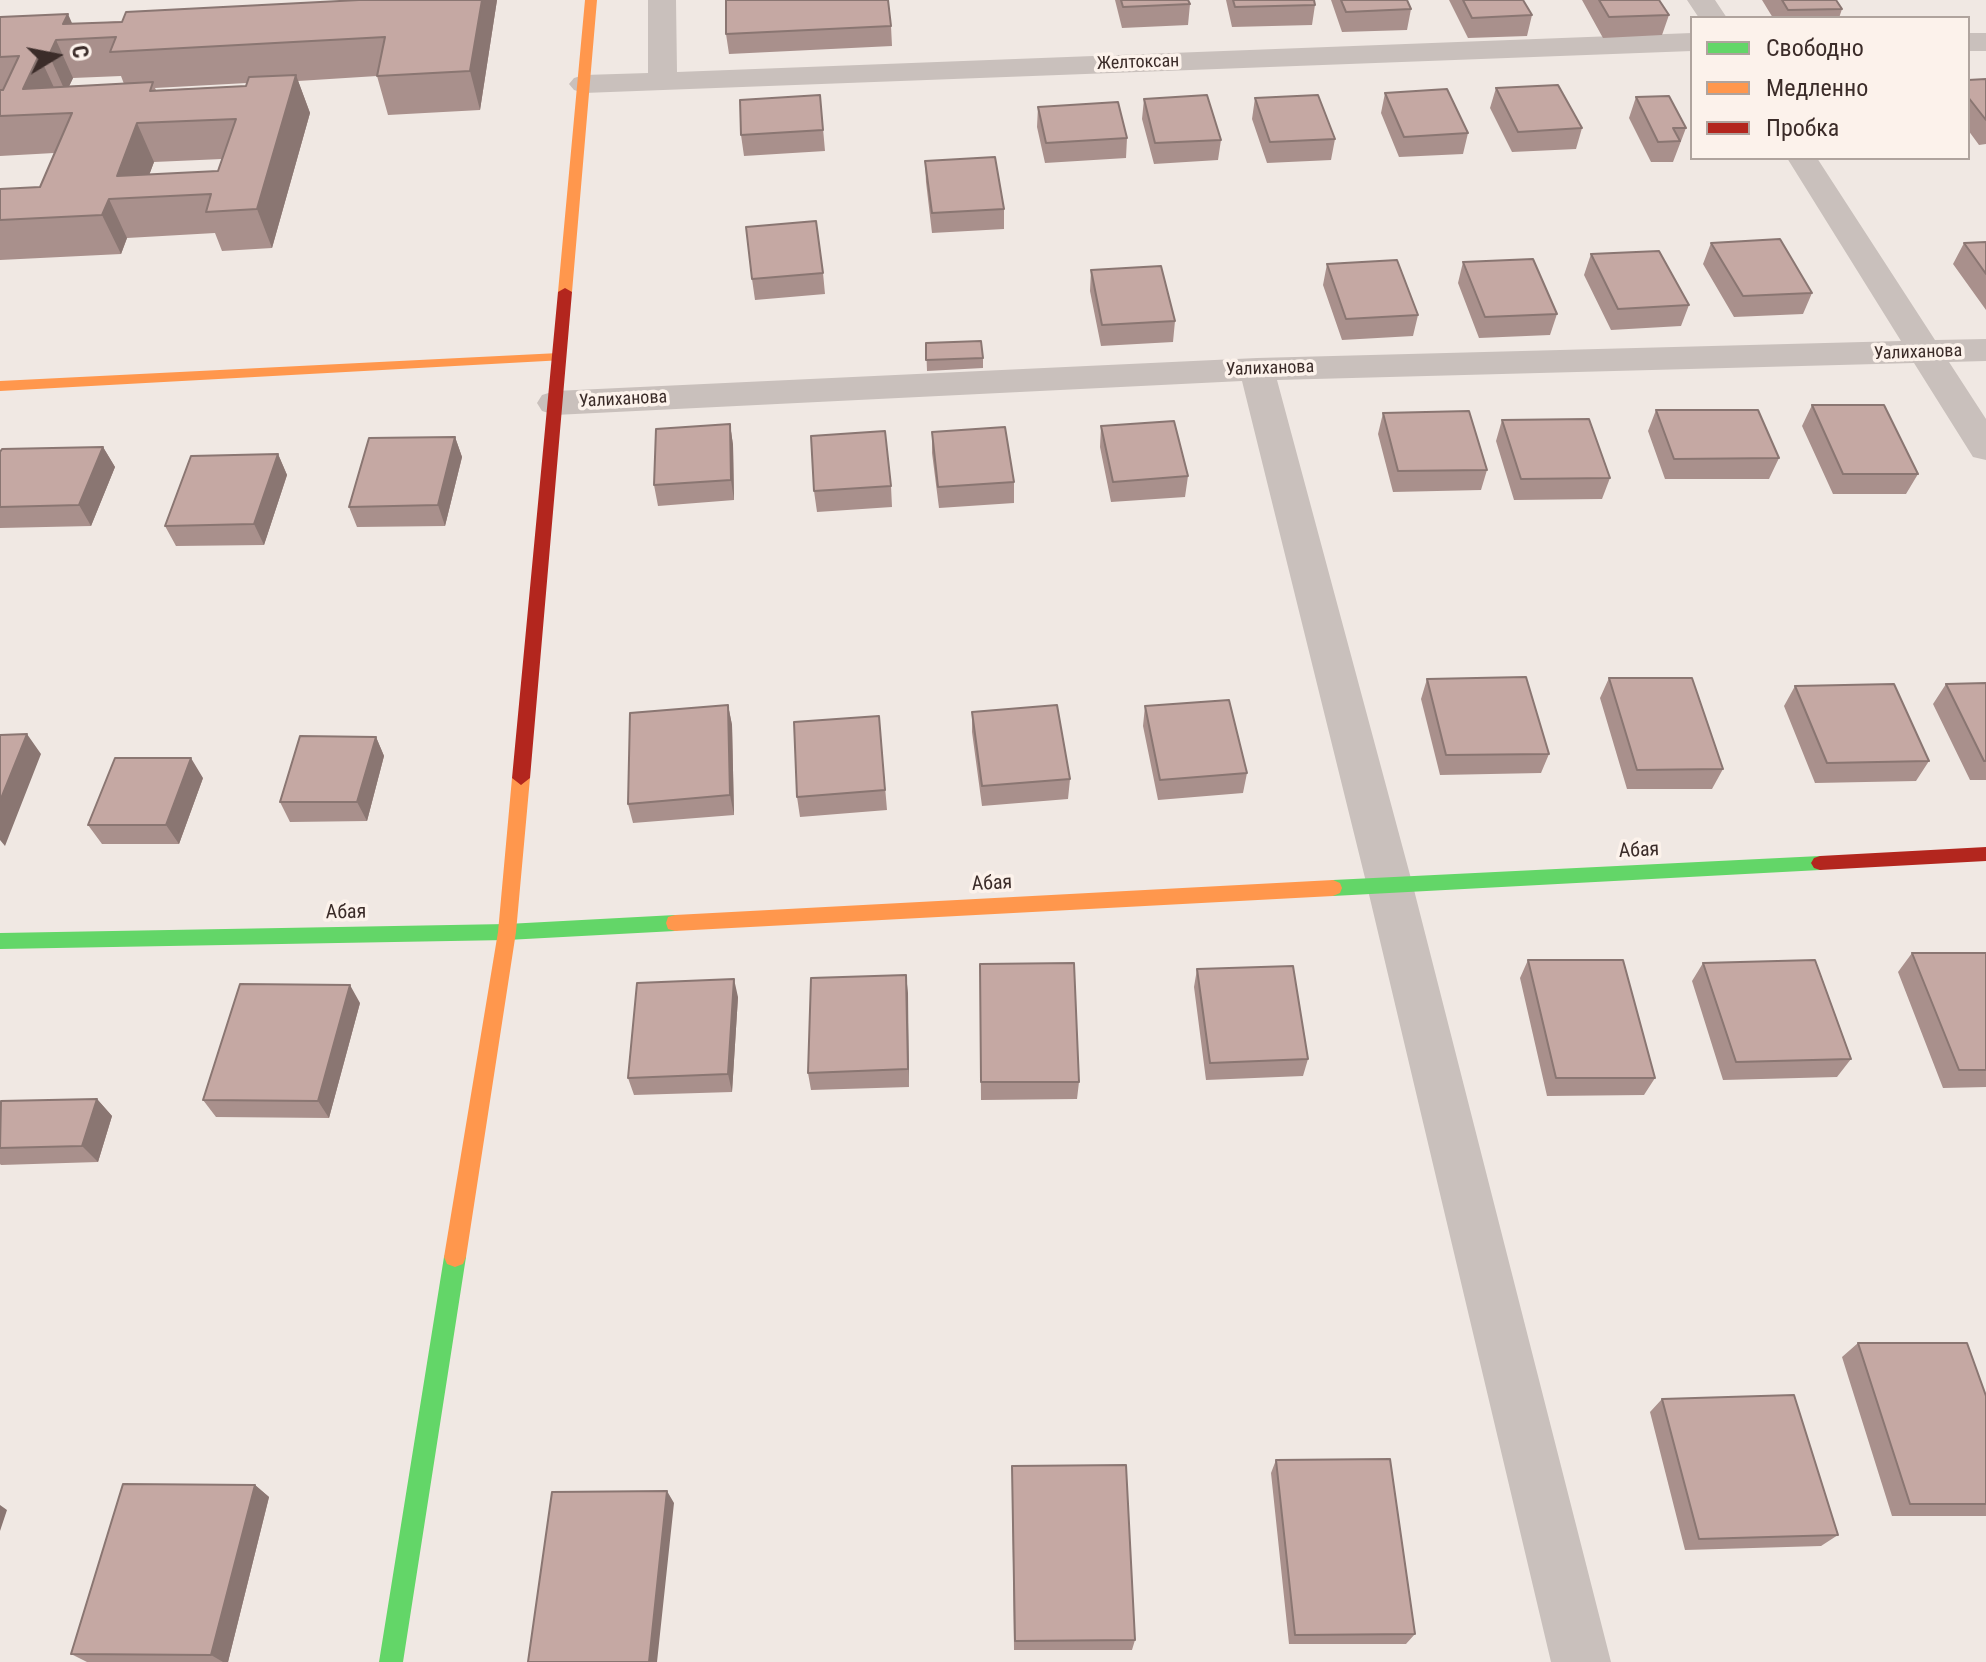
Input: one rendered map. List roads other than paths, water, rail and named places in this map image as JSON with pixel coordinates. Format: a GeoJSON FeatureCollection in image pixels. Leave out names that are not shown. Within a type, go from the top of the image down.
{"type":"FeatureCollection","features":[{"type":"Feature","properties":{"kind":"street"},"geometry":{"type":"LineString","coordinates":[[391,1662],[507,932],[591,0]]}},
{"type":"Feature","properties":{"kind":"street"},"geometry":{"type":"LineString","coordinates":[[662,0],[663,81]]}},
{"type":"Feature","properties":{"kind":"street","name":"Желтоксан"},"geometry":{"type":"LineString","coordinates":[[584,84],[1690,42]]}},
{"type":"Feature","properties":{"kind":"street"},"geometry":{"type":"LineString","coordinates":[[1803,160],[1986,448]]}},
{"type":"Feature","properties":{"kind":"street","name":"Уалиханова"},"geometry":{"type":"LineString","coordinates":[[555,403],[1257,369],[1986,350]]}},
{"type":"Feature","properties":{"kind":"street"},"geometry":{"type":"LineString","coordinates":[[0,386],[559,357]]}},
{"type":"Feature","properties":{"kind":"street"},"geometry":{"type":"LineString","coordinates":[[1257,369],[1390,886],[1581,1662]]}},
{"type":"Feature","properties":{"kind":"street","name":"Абая"},"geometry":{"type":"LineString","coordinates":[[0,941],[507,932],[1986,854]]}}]}
